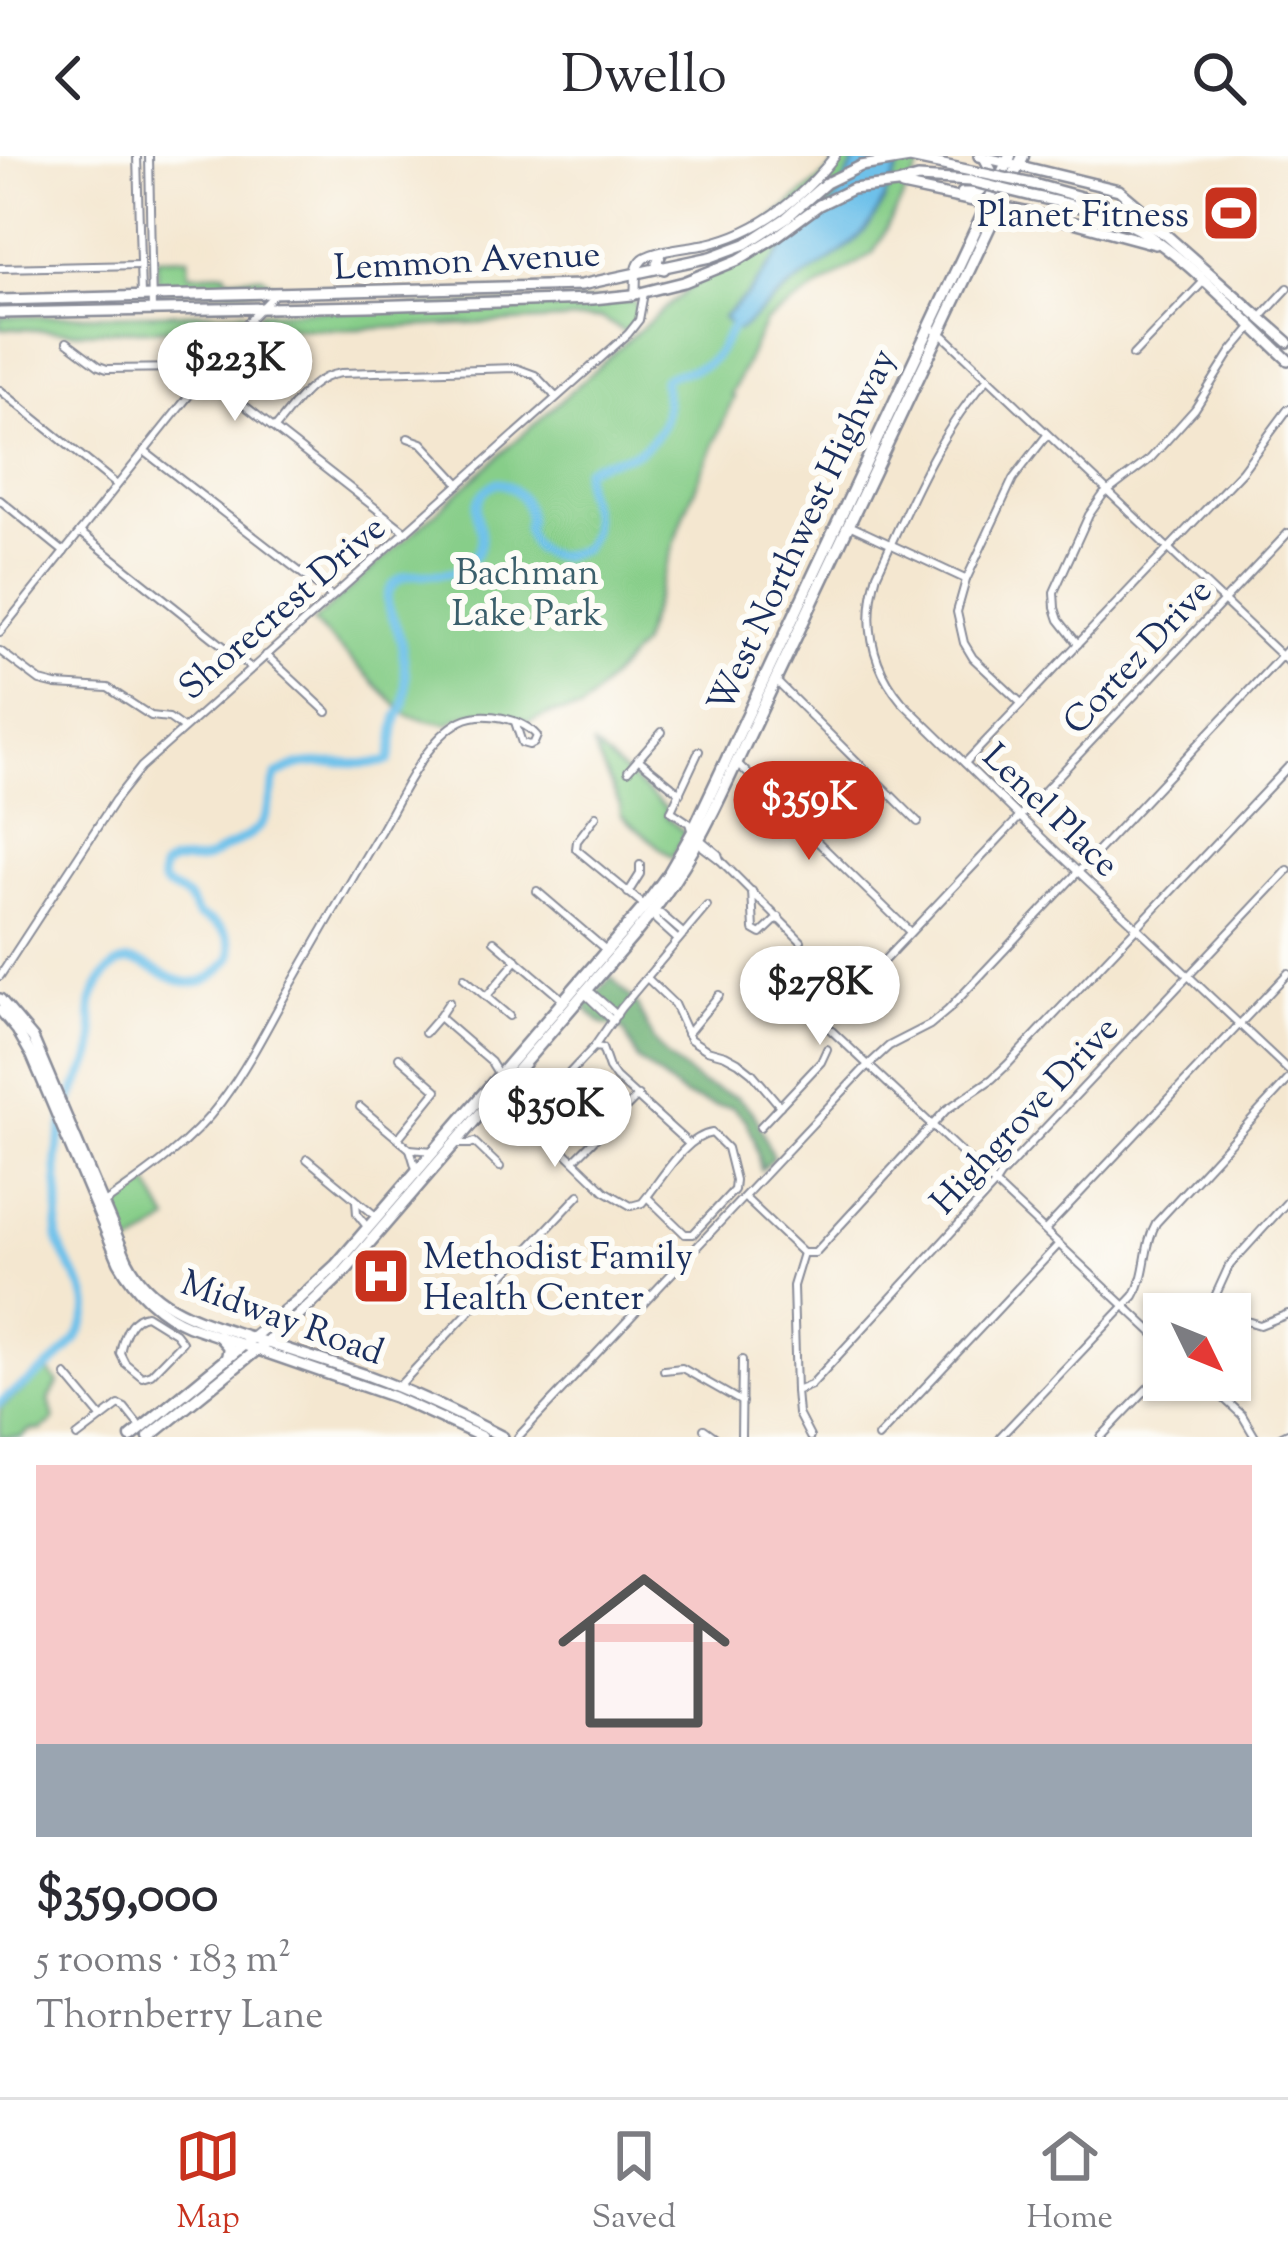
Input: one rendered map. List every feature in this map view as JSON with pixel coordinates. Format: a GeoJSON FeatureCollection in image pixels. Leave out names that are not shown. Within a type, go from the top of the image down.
{"type":"FeatureCollection","features":[{"type":"Feature","properties":{"kind":"main road"},"geometry":{"type":"LineString","coordinates":[[981,156],[1015,160],[1119,190],[1165,229],[1252,327],[1288,360]]}},
{"type":"Feature","properties":{"kind":"main road"},"geometry":{"type":"LineString","coordinates":[[951,194],[982,190],[991,170],[981,156]]}},
{"type":"Feature","properties":{"kind":"main road","name":"Lemmon Avenue"},"geometry":{"type":"LineString","coordinates":[[0,313],[275,294],[570,286],[664,269],[752,241],[826,183],[875,163],[910,157],[973,177]]}},
{"type":"Feature","properties":{"kind":"main road","name":"West Northwest Highway"},"geometry":{"type":"LineString","coordinates":[[140,1434],[226,1360],[255,1343],[453,1144],[649,909],[696,836],[1015,160]]}},
{"type":"Feature","properties":{"kind":"main road"},"geometry":{"type":"LineString","coordinates":[[1028,213],[1017,200],[1028,176],[1060,174]]}},
{"type":"Feature","properties":{"kind":"main road"},"geometry":{"type":"LineString","coordinates":[[973,177],[1106,204],[1172,239]]}},
{"type":"Feature","properties":{"kind":"main road","name":"Lemmon Avenue"},"geometry":{"type":"LineString","coordinates":[[0,300],[261,307],[593,299],[684,282],[738,260],[829,199],[861,187],[918,178],[973,177]]}},
{"type":"Feature","properties":{"kind":"main road"},"geometry":{"type":"LineString","coordinates":[[896,184],[1158,244]]}},
{"type":"Feature","properties":{"kind":"main road"},"geometry":{"type":"LineString","coordinates":[[1035,191],[1148,236],[1208,276],[1288,341]]}},
{"type":"Feature","properties":{"kind":"main road"},"geometry":{"type":"LineString","coordinates":[[661,254],[657,263],[664,269]]}},
{"type":"Feature","properties":{"kind":"main road"},"geometry":{"type":"LineString","coordinates":[[367,293],[368,306]]}},
{"type":"Feature","properties":{"kind":"main road","name":"West Northwest Highway"},"geometry":{"type":"LineString","coordinates":[[818,578],[836,553],[844,522]]}},
{"type":"Feature","properties":{"kind":"main road","name":"West Northwest Highway"},"geometry":{"type":"LineString","coordinates":[[140,1434],[317,1299],[345,1271],[416,1171],[563,1000],[580,988],[606,950],[649,909]]}},
{"type":"Feature","properties":{"kind":"main road","name":"Midway Road"},"geometry":{"type":"LineString","coordinates":[[0,999],[33,1038],[77,1153]]}},
{"type":"Feature","properties":{"kind":"main road","name":"Midway Road"},"geometry":{"type":"LineString","coordinates":[[0,1010],[25,1042],[134,1274],[153,1294],[163,1316],[218,1336],[255,1343]]}},
{"type":"Feature","properties":{"kind":"main road"},"geometry":{"type":"LineString","coordinates":[[345,1271],[344,1265],[372,1227]]}},
{"type":"Feature","properties":{"kind":"main road","name":"Midway Road"},"geometry":{"type":"LineString","coordinates":[[163,1316],[197,1319],[455,1412],[503,1437]]}},
{"type":"Feature","properties":{"kind":"main road"},"geometry":{"type":"LineString","coordinates":[[218,1336],[229,1346],[226,1360]]}},
{"type":"Feature","properties":{"kind":"main road","name":"Midway Road"},"geometry":{"type":"LineString","coordinates":[[396,1392],[482,1437]]}},
{"type":"Feature","properties":{"kind":"street"},"geometry":{"type":"LineString","coordinates":[[137,156],[140,265],[146,304]]}},
{"type":"Feature","properties":{"kind":"street"},"geometry":{"type":"LineString","coordinates":[[146,304],[151,264],[148,156]]}},
{"type":"Feature","properties":{"kind":"street"},"geometry":{"type":"LineString","coordinates":[[639,274],[643,259],[713,243],[763,222],[801,194],[835,156]]}},
{"type":"Feature","properties":{"kind":"street"},"geometry":{"type":"LineString","coordinates":[[138,177],[149,177]]}},
{"type":"Feature","properties":{"kind":"street"},"geometry":{"type":"LineString","coordinates":[[0,268],[151,264]]}},
{"type":"Feature","properties":{"kind":"street","name":"Shorecrest Drive"},"geometry":{"type":"LineString","coordinates":[[0,976],[126,785],[183,728],[628,334],[641,315],[639,274]]}},
{"type":"Feature","properties":{"kind":"street"},"geometry":{"type":"LineString","coordinates":[[1133,355],[1208,276]]}},
{"type":"Feature","properties":{"kind":"street"},"geometry":{"type":"LineString","coordinates":[[1078,644],[1059,620],[1054,592],[1089,515],[1107,491],[1144,464],[1196,410],[1231,352],[1288,288]]}},
{"type":"Feature","properties":{"kind":"street"},"geometry":{"type":"LineString","coordinates":[[0,632],[275,294]]}},
{"type":"Feature","properties":{"kind":"street"},"geometry":{"type":"LineString","coordinates":[[518,1437],[869,1065],[889,1046],[938,1019],[1286,656],[934,330]]}},
{"type":"Feature","properties":{"kind":"street"},"geometry":{"type":"LineString","coordinates":[[68,343],[107,369],[185,368],[206,374],[406,532]]}},
{"type":"Feature","properties":{"kind":"street"},"geometry":{"type":"LineString","coordinates":[[275,428],[313,383],[341,373],[516,368],[535,375],[556,398]]}},
{"type":"Feature","properties":{"kind":"street","name":"Lenel Place"},"geometry":{"type":"LineString","coordinates":[[988,378],[945,434],[872,592],[869,624],[883,675],[902,702],[1288,1070]]}},
{"type":"Feature","properties":{"kind":"street"},"geometry":{"type":"LineString","coordinates":[[0,390],[117,485]]}},
{"type":"Feature","properties":{"kind":"street"},"geometry":{"type":"LineString","coordinates":[[965,763],[1250,461],[1288,409]]}},
{"type":"Feature","properties":{"kind":"street"},"geometry":{"type":"LineString","coordinates":[[1021,704],[974,658],[964,643],[957,612],[966,580],[1013,479],[1047,435]]}},
{"type":"Feature","properties":{"kind":"street"},"geometry":{"type":"LineString","coordinates":[[408,439],[422,443],[460,484]]}},
{"type":"Feature","properties":{"kind":"street"},"geometry":{"type":"LineString","coordinates":[[144,451],[332,597]]}},
{"type":"Feature","properties":{"kind":"street"},"geometry":{"type":"LineString","coordinates":[[0,500],[64,552]]}},
{"type":"Feature","properties":{"kind":"street"},"geometry":{"type":"LineString","coordinates":[[844,522],[966,580]]}},
{"type":"Feature","properties":{"kind":"street"},"geometry":{"type":"LineString","coordinates":[[80,532],[250,668]]}},
{"type":"Feature","properties":{"kind":"street","name":"Cortez Drive"},"geometry":{"type":"LineString","coordinates":[[824,1024],[1288,532]]}},
{"type":"Feature","properties":{"kind":"street"},"geometry":{"type":"LineString","coordinates":[[0,611],[10,620]]}},
{"type":"Feature","properties":{"kind":"street"},"geometry":{"type":"LineString","coordinates":[[0,651],[40,681],[108,688],[151,716],[169,718],[183,728]]}},
{"type":"Feature","properties":{"kind":"street"},"geometry":{"type":"LineString","coordinates":[[266,655],[327,712]]}},
{"type":"Feature","properties":{"kind":"street"},"geometry":{"type":"LineString","coordinates":[[771,677],[918,822]]}},
{"type":"Feature","properties":{"kind":"street"},"geometry":{"type":"LineString","coordinates":[[100,1206],[181,1144],[218,1106],[431,748],[467,719],[502,717],[515,722]]}},
{"type":"Feature","properties":{"kind":"street"},"geometry":{"type":"LineString","coordinates":[[628,771],[662,732]]}},
{"type":"Feature","properties":{"kind":"street"},"geometry":{"type":"LineString","coordinates":[[699,751],[671,812],[801,941]]}},
{"type":"Feature","properties":{"kind":"street"},"geometry":{"type":"LineString","coordinates":[[638,759],[680,794]]}},
{"type":"Feature","properties":{"kind":"street"},"geometry":{"type":"LineString","coordinates":[[732,760],[911,933]]}},
{"type":"Feature","properties":{"kind":"street"},"geometry":{"type":"LineString","coordinates":[[745,1198],[803,1253],[815,1253],[946,1110],[1007,1065],[1288,767]]}},
{"type":"Feature","properties":{"kind":"street"},"geometry":{"type":"LineString","coordinates":[[596,816],[577,841],[577,849],[661,914],[682,938]]}},
{"type":"Feature","properties":{"kind":"street"},"geometry":{"type":"LineString","coordinates":[[628,893],[640,865]]}},
{"type":"Feature","properties":{"kind":"street","name":"Highgrove Drive"},"geometry":{"type":"LineString","coordinates":[[796,1391],[811,1385],[1288,870]]}},
{"type":"Feature","properties":{"kind":"street"},"geometry":{"type":"LineString","coordinates":[[537,891],[606,950]]}},
{"type":"Feature","properties":{"kind":"street"},"geometry":{"type":"LineString","coordinates":[[752,891],[754,930],[761,934],[779,917]]}},
{"type":"Feature","properties":{"kind":"street"},"geometry":{"type":"LineString","coordinates":[[528,1117],[594,1047],[707,906]]}},
{"type":"Feature","properties":{"kind":"street"},"geometry":{"type":"LineString","coordinates":[[494,941],[563,1000]]}},
{"type":"Feature","properties":{"kind":"street"},"geometry":{"type":"LineString","coordinates":[[486,997],[517,961]]}},
{"type":"Feature","properties":{"kind":"street"},"geometry":{"type":"LineString","coordinates":[[1046,1230],[1288,973]]}},
{"type":"Feature","properties":{"kind":"street"},"geometry":{"type":"LineString","coordinates":[[464,978],[509,1016]]}},
{"type":"Feature","properties":{"kind":"street"},"geometry":{"type":"LineString","coordinates":[[646,978],[674,1004],[698,1046],[738,1062],[780,1106]]}},
{"type":"Feature","properties":{"kind":"street"},"geometry":{"type":"LineString","coordinates":[[580,988],[592,993],[615,1018]]}},
{"type":"Feature","properties":{"kind":"street"},"geometry":{"type":"LineString","coordinates":[[687,1034],[718,995]]}},
{"type":"Feature","properties":{"kind":"street"},"geometry":{"type":"LineString","coordinates":[[799,1000],[1143,1323]]}},
{"type":"Feature","properties":{"kind":"street"},"geometry":{"type":"LineString","coordinates":[[425,1034],[449,1002]]}},
{"type":"Feature","properties":{"kind":"street"},"geometry":{"type":"LineString","coordinates":[[439,1017],[503,1070]]}},
{"type":"Feature","properties":{"kind":"street"},"geometry":{"type":"LineString","coordinates":[[594,1047],[602,1048],[616,1078],[690,1145]]}},
{"type":"Feature","properties":{"kind":"street"},"geometry":{"type":"LineString","coordinates":[[760,1127],[821,1063],[827,1049]]}},
{"type":"Feature","properties":{"kind":"street"},"geometry":{"type":"LineString","coordinates":[[398,1137],[437,1090],[399,1057]]}},
{"type":"Feature","properties":{"kind":"street"},"geometry":{"type":"LineString","coordinates":[[490,1062],[503,1070]]}},
{"type":"Feature","properties":{"kind":"street"},"geometry":{"type":"LineString","coordinates":[[1000,1437],[1125,1306],[1140,1286],[1148,1238],[1156,1223],[1288,1080]]}},
{"type":"Feature","properties":{"kind":"street"},"geometry":{"type":"LineString","coordinates":[[574,1160],[638,1096]]}},
{"type":"Feature","properties":{"kind":"street"},"geometry":{"type":"LineString","coordinates":[[509,1098],[611,1196],[636,1206],[707,1132],[724,1143],[734,1190],[700,1228],[688,1235],[647,1197]]}},
{"type":"Feature","properties":{"kind":"street"},"geometry":{"type":"LineString","coordinates":[[360,1106],[410,1149],[416,1171]]}},
{"type":"Feature","properties":{"kind":"street"},"geometry":{"type":"LineString","coordinates":[[474,1120],[474,1142]]}},
{"type":"Feature","properties":{"kind":"street"},"geometry":{"type":"LineString","coordinates":[[453,1144],[474,1142]]}},
{"type":"Feature","properties":{"kind":"street"},"geometry":{"type":"LineString","coordinates":[[474,1142],[500,1167]]}},
{"type":"Feature","properties":{"kind":"street"},"geometry":{"type":"LineString","coordinates":[[410,1149],[433,1151]]}},
{"type":"Feature","properties":{"kind":"street"},"geometry":{"type":"LineString","coordinates":[[307,1160],[356,1201],[372,1227]]}},
{"type":"Feature","properties":{"kind":"street"},"geometry":{"type":"LineString","coordinates":[[396,1392],[579,1196]]}},
{"type":"Feature","properties":{"kind":"street"},"geometry":{"type":"LineString","coordinates":[[356,1201],[357,1214],[372,1227]]}},
{"type":"Feature","properties":{"kind":"street"},"geometry":{"type":"LineString","coordinates":[[1216,1293],[1229,1266],[1288,1201]]}},
{"type":"Feature","properties":{"kind":"street"},"geometry":{"type":"LineString","coordinates":[[878,1437],[1059,1244]]}},
{"type":"Feature","properties":{"kind":"street"},"geometry":{"type":"LineString","coordinates":[[803,1253],[793,1286],[796,1391],[797,1414],[810,1437]]}},
{"type":"Feature","properties":{"kind":"street"},"geometry":{"type":"LineString","coordinates":[[1251,1321],[1260,1324],[1288,1314]]}},
{"type":"Feature","properties":{"kind":"street"},"geometry":{"type":"LineString","coordinates":[[163,1316],[181,1338],[181,1346],[151,1374],[139,1376],[121,1357],[121,1348],[136,1318],[163,1316]]}},
{"type":"Feature","properties":{"kind":"street"},"geometry":{"type":"LineString","coordinates":[[741,1437],[742,1360]]}},
{"type":"Feature","properties":{"kind":"street"},"geometry":{"type":"LineString","coordinates":[[664,1370],[682,1368],[742,1402]]}},
{"type":"Feature","properties":{"kind":"street"},"geometry":{"type":"LineString","coordinates":[[66,1375],[101,1417]]}},
{"type":"Feature","properties":{"kind":"street"},"geometry":{"type":"LineString","coordinates":[[1101,1437],[1143,1393]]}},
{"type":"Feature","properties":{"kind":"street"},"geometry":{"type":"LineString","coordinates":[[1227,1401],[1255,1437]]}},
{"type":"Feature","properties":{"kind":"street"},"geometry":{"type":"LineString","coordinates":[[77,1437],[122,1406],[140,1434]]}},
{"type":"Feature","properties":{"kind":"street"},"geometry":{"type":"LineString","coordinates":[[704,1429],[715,1437]]}},
{"type":"Feature","properties":{"kind":"green space","name":"Bachman Lake Park"},"geometry":{"type":"Polygon","coordinates":[[[841,156],[858,156],[858,160],[830,210],[788,242],[748,295],[723,317],[738,331],[869,226],[905,156],[926,156],[873,253],[765,322],[686,509],[640,646],[581,710],[528,722],[487,712],[468,714],[448,724],[408,716],[313,622],[643,327],[829,172],[841,156]]]}},
{"type":"Feature","properties":{"kind":"green space"},"geometry":{"type":"Polygon","coordinates":[[[188,257],[189,274],[262,276],[275,285],[270,289],[158,290],[156,258],[188,257]]]}},
{"type":"Feature","properties":{"kind":"green space"},"geometry":{"type":"Polygon","coordinates":[[[629,300],[639,312],[624,332],[602,318],[248,329],[261,312],[629,300]]]}},
{"type":"Feature","properties":{"kind":"green space"},"geometry":{"type":"Polygon","coordinates":[[[245,312],[247,319],[236,332],[221,328],[74,332],[0,328],[0,317],[245,312]]]}},
{"type":"Feature","properties":{"kind":"green space"},"geometry":{"type":"Polygon","coordinates":[[[592,745],[667,809],[665,816],[685,833],[672,858],[621,815],[592,745]]]}},
{"type":"Feature","properties":{"kind":"green space"},"geometry":{"type":"Polygon","coordinates":[[[611,977],[637,1005],[653,1040],[668,1058],[701,1084],[737,1097],[749,1108],[773,1158],[761,1170],[746,1120],[732,1107],[684,1096],[638,1060],[623,1029],[602,1024],[585,1008],[611,977]]]}},
{"type":"Feature","properties":{"kind":"green space"},"geometry":{"type":"Polygon","coordinates":[[[148,1183],[169,1221],[128,1249],[113,1211],[148,1183]]]}},
{"type":"Feature","properties":{"kind":"green space"},"geometry":{"type":"Polygon","coordinates":[[[48,1370],[58,1383],[49,1400],[54,1420],[21,1437],[0,1437],[0,1408],[48,1370]]]}},
{"type":"Feature","properties":{"kind":"water"},"geometry":{"type":"Polygon","coordinates":[[[858,156],[905,156],[871,223],[843,251],[738,331],[723,318],[748,295],[788,242],[830,210],[858,156]]]}},
{"type":"Feature","properties":{"kind":"waterway"},"geometry":{"type":"LineString","coordinates":[[0,1403],[60,1358],[79,1335],[88,1311],[58,1239],[57,1157],[70,1102],[93,1051],[91,1006],[96,991],[111,969],[127,961],[193,983],[211,977],[231,957],[223,930],[198,916],[184,895],[165,885],[163,868],[206,859],[258,828],[276,776],[289,769],[316,763],[389,761],[406,690],[401,642],[387,600],[390,589],[411,575],[445,574],[466,565],[480,544],[479,500],[497,482],[513,489],[524,503],[528,533],[537,549],[551,555],[583,549],[593,528],[585,469],[632,454],[650,442],[665,415],[664,379],[709,362],[739,318]]}},
{"type":"Feature","properties":{"kind":"place","name":"Planet Fitness"},"geometry":{"type":"Point","coordinates":[1231,213]}},
{"type":"Feature","properties":{"kind":"place","name":"Methodist Family Health Center"},"geometry":{"type":"Point","coordinates":[381,1276]}}]}
